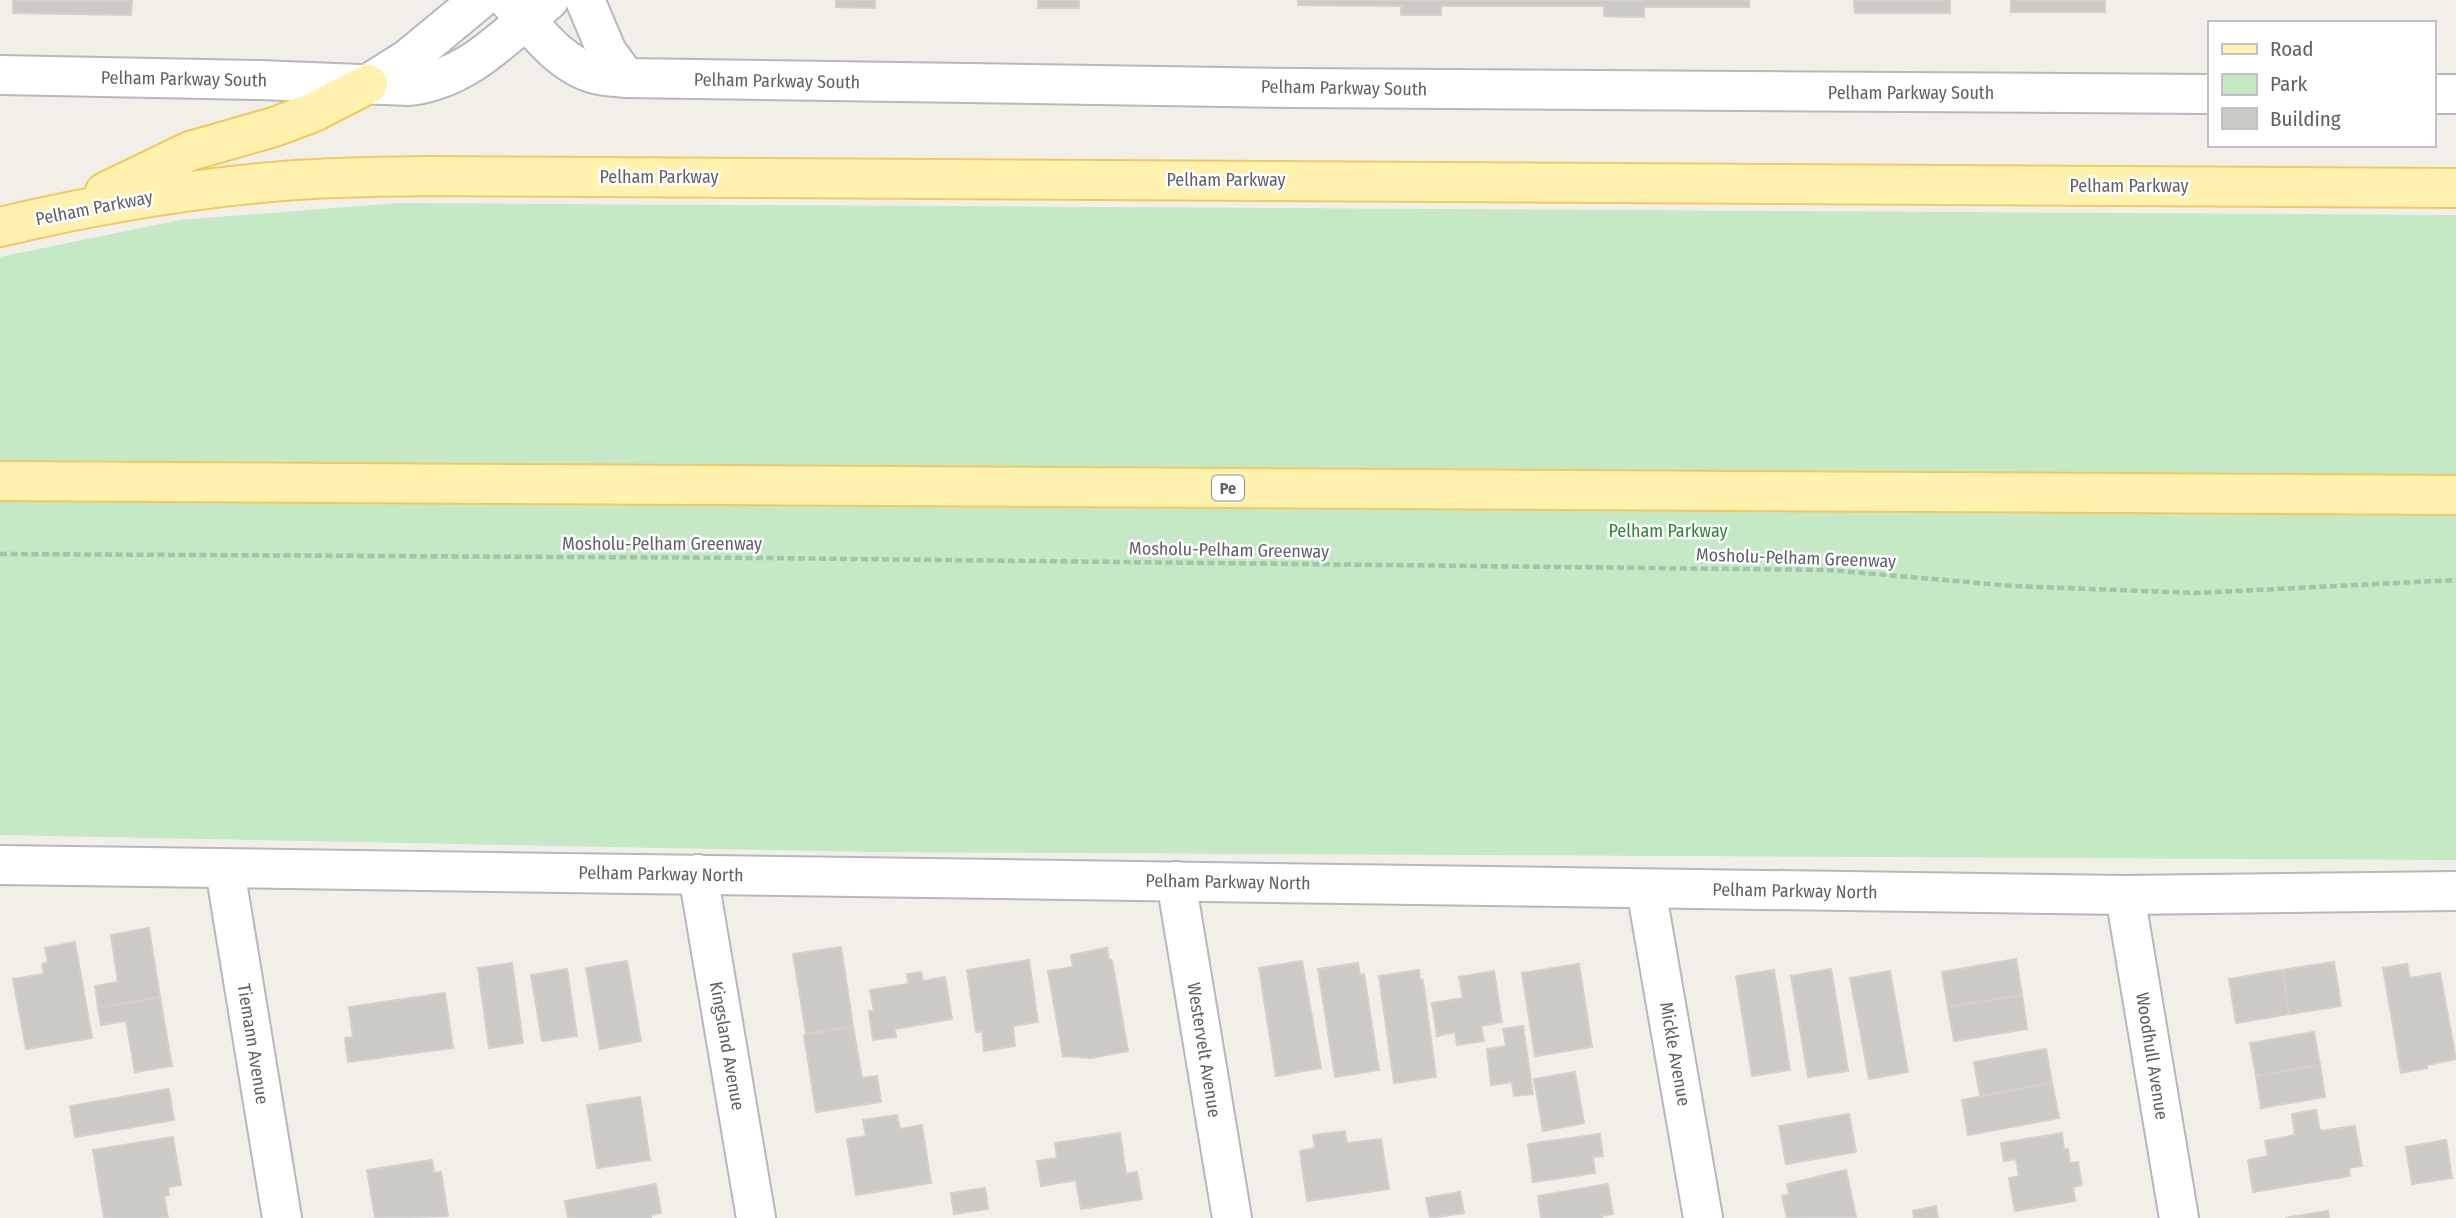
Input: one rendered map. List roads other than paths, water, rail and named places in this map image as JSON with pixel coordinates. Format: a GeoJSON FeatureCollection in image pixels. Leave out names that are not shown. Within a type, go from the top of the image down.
{"type":"FeatureCollection","features":[{"type":"Feature","properties":{"kind":"main road"},"geometry":{"type":"LineString","coordinates":[[66,211],[190,151],[284,124],[368,84]]}},
{"type":"Feature","properties":{"kind":"main road","name":"Pelham Parkway"},"geometry":{"type":"LineString","coordinates":[[0,227],[66,211],[151,197],[285,181],[426,176],[2456,188]]}},
{"type":"Feature","properties":{"kind":"main road","name":"Pe"},"geometry":{"type":"LineString","coordinates":[[0,481],[2456,495]]}},
{"type":"Feature","properties":{"kind":"street"},"geometry":{"type":"LineString","coordinates":[[368,84],[409,58],[480,0]]}},
{"type":"Feature","properties":{"kind":"street"},"geometry":{"type":"LineString","coordinates":[[585,0],[607,52],[626,78]]}},
{"type":"Feature","properties":{"kind":"street","name":"Pelham Parkway South"},"geometry":{"type":"LineString","coordinates":[[0,75],[410,86],[428,83],[467,68],[528,6],[564,58],[598,75],[626,78],[1308,88],[2208,94]]}},
{"type":"Feature","properties":{"kind":"street"},"geometry":{"type":"LineString","coordinates":[[2435,94],[2456,94]]}},
{"type":"Feature","properties":{"kind":"street","name":"Pelham Parkway North"},"geometry":{"type":"LineString","coordinates":[[0,866],[2125,895],[2456,891]]}},
{"type":"Feature","properties":{"kind":"street","name":"Tiemann Avenue"},"geometry":{"type":"LineString","coordinates":[[225,870],[282,1218]]}},
{"type":"Feature","properties":{"kind":"street","name":"Kingsland Avenue"},"geometry":{"type":"LineString","coordinates":[[698,874],[756,1218]]}},
{"type":"Feature","properties":{"kind":"street","name":"Westervelt Avenue"},"geometry":{"type":"LineString","coordinates":[[1176,881],[1232,1218]]}},
{"type":"Feature","properties":{"kind":"street","name":"Mickle Avenue"},"geometry":{"type":"LineString","coordinates":[[1646,890],[1703,1218]]}},
{"type":"Feature","properties":{"kind":"street","name":"Woodhull Avenue"},"geometry":{"type":"LineString","coordinates":[[2125,895],[2179,1218]]}}]}
